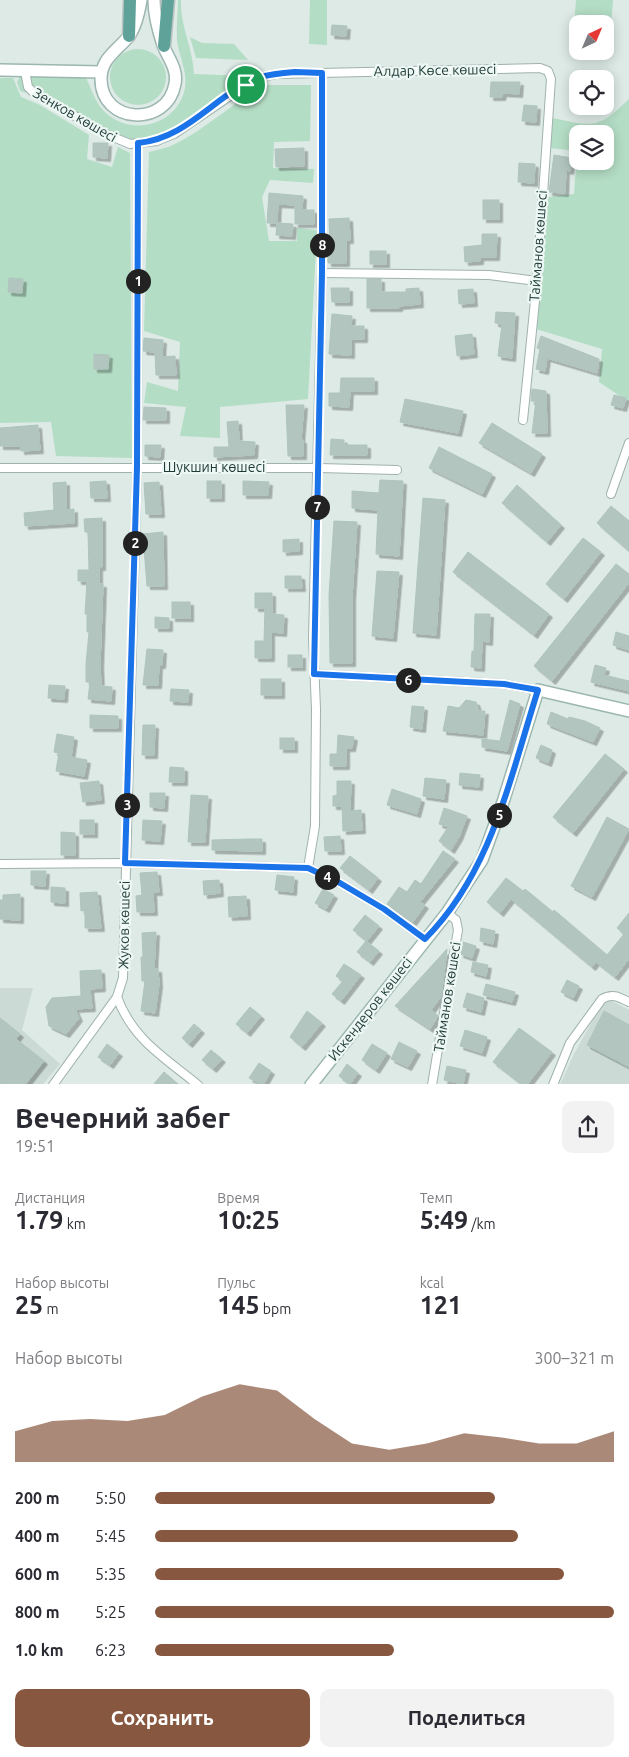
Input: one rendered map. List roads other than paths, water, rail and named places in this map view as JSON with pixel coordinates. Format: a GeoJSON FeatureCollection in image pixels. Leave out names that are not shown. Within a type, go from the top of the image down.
{"type":"FeatureCollection","features":[{"type":"Feature","properties":{"kind":"main road"},"geometry":{"type":"LineString","coordinates":[[129,36],[130,0]]}},
{"type":"Feature","properties":{"kind":"main road"},"geometry":{"type":"LineString","coordinates":[[164,46],[168,0]]}},
{"type":"Feature","properties":{"kind":"street"},"geometry":{"type":"LineString","coordinates":[[141,0],[136,24],[129,36],[107,59],[101,72],[104,93],[117,109],[137,115],[157,111],[168,100],[176,81],[176,71],[156,23],[154,0]]}},
{"type":"Feature","properties":{"kind":"street","name":"Алдар Көсе көшесі"},"geometry":{"type":"LineString","coordinates":[[138,143],[157,141],[174,134],[246,85],[261,77],[295,72],[540,68],[548,71]]}},
{"type":"Feature","properties":{"kind":"street"},"geometry":{"type":"LineString","coordinates":[[0,70],[101,72]]}},
{"type":"Feature","properties":{"kind":"street","name":"Зенков көшесі"},"geometry":{"type":"LineString","coordinates":[[25,71],[28,87],[42,97],[121,141],[138,143]]}},
{"type":"Feature","properties":{"kind":"street","name":"Тайманов көшесі"},"geometry":{"type":"LineString","coordinates":[[523,420],[537,281],[551,79],[548,71]]}},
{"type":"Feature","properties":{"kind":"street"},"geometry":{"type":"LineString","coordinates":[[308,868],[315,826],[316,709],[314,674],[322,273],[322,73]]}},
{"type":"Feature","properties":{"kind":"street","name":"Жуков көшесі"},"geometry":{"type":"LineString","coordinates":[[53,1084],[116,997],[123,978],[137,467],[138,143]]}},
{"type":"Feature","properties":{"kind":"street"},"geometry":{"type":"LineString","coordinates":[[322,273],[489,275],[537,281]]}},
{"type":"Feature","properties":{"kind":"street"},"geometry":{"type":"LineString","coordinates":[[611,494],[629,443]]}},
{"type":"Feature","properties":{"kind":"street","name":"Шукшин көшесі"},"geometry":{"type":"LineString","coordinates":[[0,468],[137,467],[397,470]]}},
{"type":"Feature","properties":{"kind":"street"},"geometry":{"type":"LineString","coordinates":[[314,674],[504,684],[629,711]]}},
{"type":"Feature","properties":{"kind":"street","name":"Искендеров көшесі"},"geometry":{"type":"LineString","coordinates":[[311,1084],[447,913],[482,860],[490,841],[538,690]]}},
{"type":"Feature","properties":{"kind":"street"},"geometry":{"type":"LineString","coordinates":[[0,864],[125,863],[308,868],[340,883],[384,909],[425,939]]}},
{"type":"Feature","properties":{"kind":"street","name":"Тайманов көшесі"},"geometry":{"type":"LineString","coordinates":[[432,1084],[458,930],[456,920],[447,913]]}},
{"type":"Feature","properties":{"kind":"street"},"geometry":{"type":"LineString","coordinates":[[553,1084],[570,1043],[602,999],[608,995],[616,996],[629,1002]]}},
{"type":"Feature","properties":{"kind":"street"},"geometry":{"type":"LineString","coordinates":[[116,997],[125,1018],[143,1040],[198,1084]]}}]}
